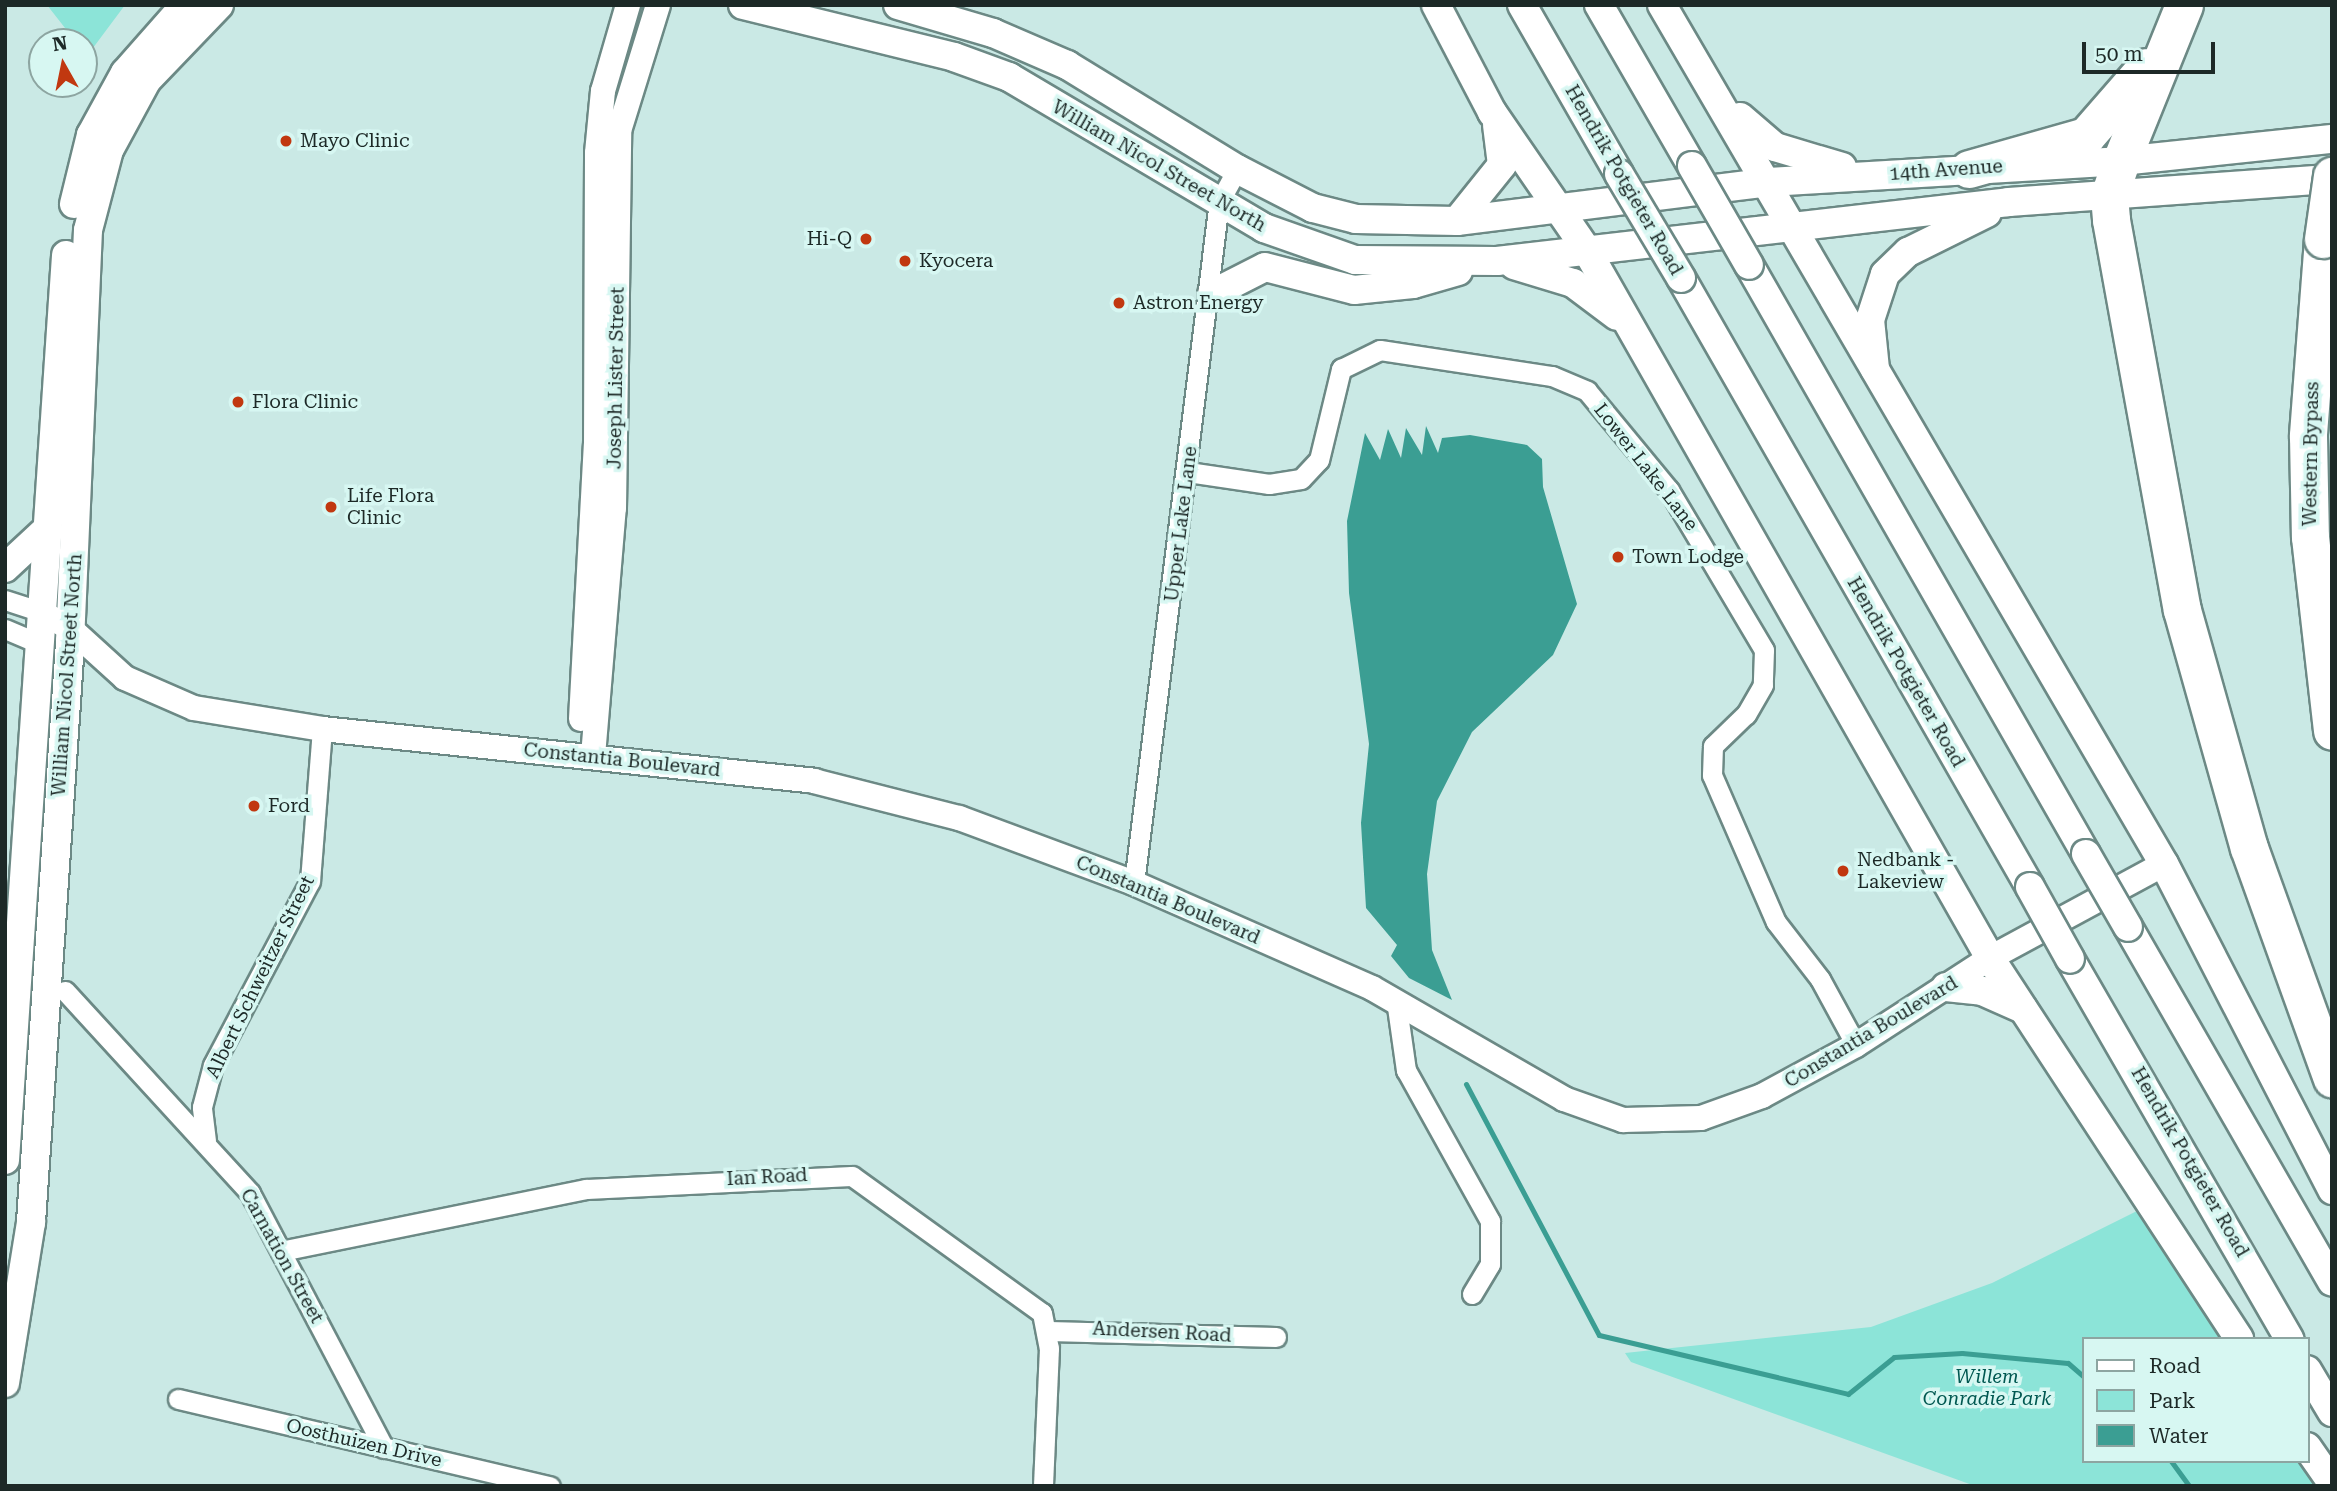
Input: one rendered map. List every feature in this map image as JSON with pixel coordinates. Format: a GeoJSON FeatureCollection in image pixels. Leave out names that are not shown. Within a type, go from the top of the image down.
{"type":"FeatureCollection","features":[{"type":"Feature","properties":{"kind":"highway"},"geometry":{"type":"LineString","coordinates":[[2177,20],[2109,196],[2182,610],[2249,848],[2332,1078]]}},
{"type":"Feature","properties":{"kind":"highway"},"geometry":{"type":"LineString","coordinates":[[1969,169],[2086,136],[2107,118],[2177,20]]}},
{"type":"Feature","properties":{"kind":"highway","name":"Western Bypass"},"geometry":{"type":"LineString","coordinates":[[2332,178],[2323,239],[2308,436],[2310,537],[2332,732]]}},
{"type":"Feature","properties":{"kind":"main road","name":"William Nicol Street North"},"geometry":{"type":"LineString","coordinates":[[5,1160],[36,642],[60,321],[80,174],[91,135],[125,73],[185,5]]}},
{"type":"Feature","properties":{"kind":"main road","name":"William Nicol Street North"},"geometry":{"type":"LineString","coordinates":[[5,1383],[30,1235],[78,645],[82,291],[97,184],[147,80],[219,5]]}},
{"type":"Feature","properties":{"kind":"main road","name":"William Nicol Street North"},"geometry":{"type":"LineString","coordinates":[[743,5],[954,57],[1009,77],[1219,202],[1294,243],[1335,255],[1468,262],[1497,261],[1586,249]]}},
{"type":"Feature","properties":{"kind":"main road","name":"William Nicol Street North"},"geometry":{"type":"LineString","coordinates":[[898,5],[993,33],[1068,65],[1237,169],[1312,208],[1356,219],[1457,221],[1560,208]]}},
{"type":"Feature","properties":{"kind":"main road"},"geometry":{"type":"LineString","coordinates":[[1436,5],[1492,112],[1586,249],[1990,958],[2238,1337]]}},
{"type":"Feature","properties":{"kind":"main road","name":"Hendrik Potgieter Road"},"geometry":{"type":"LineString","coordinates":[[1522,5],[2070,959],[2216,1202],[2288,1337]]}},
{"type":"Feature","properties":{"kind":"main road"},"geometry":{"type":"LineString","coordinates":[[1599,5],[2332,1282]]}},
{"type":"Feature","properties":{"kind":"main road"},"geometry":{"type":"LineString","coordinates":[[1662,5],[1710,95],[1770,182],[1876,379],[2164,864],[2332,1190]]}},
{"type":"Feature","properties":{"kind":"main road"},"geometry":{"type":"LineString","coordinates":[[1710,95],[1790,154],[1890,174]]}},
{"type":"Feature","properties":{"kind":"main road"},"geometry":{"type":"LineString","coordinates":[[1457,221],[1502,165],[1504,149],[1492,112]]}},
{"type":"Feature","properties":{"kind":"main road","name":"14th Avenue"},"geometry":{"type":"LineString","coordinates":[[1560,208],[1770,182],[2121,161],[2332,139]]}},
{"type":"Feature","properties":{"kind":"main road","name":"14th Avenue"},"geometry":{"type":"LineString","coordinates":[[1586,249],[1794,231],[2009,202],[2332,178]]}},
{"type":"Feature","properties":{"kind":"main road"},"geometry":{"type":"LineString","coordinates":[[1876,379],[1870,320],[1885,274],[1908,252],[2009,202]]}},
{"type":"Feature","properties":{"kind":"main road"},"geometry":{"type":"LineString","coordinates":[[1497,261],[1573,283],[1625,321]]}},
{"type":"Feature","properties":{"kind":"main road"},"geometry":{"type":"LineString","coordinates":[[1212,294],[1265,267],[1366,290],[1439,279],[1468,262]]}},
{"type":"Feature","properties":{"kind":"main road"},"geometry":{"type":"LineString","coordinates":[[5,568],[45,531]]}},
{"type":"Feature","properties":{"kind":"main road"},"geometry":{"type":"LineString","coordinates":[[1946,987],[1982,991],[2024,1009]]}},
{"type":"Feature","properties":{"kind":"main road"},"geometry":{"type":"LineString","coordinates":[[2309,1373],[2332,1412]]}},
{"type":"Feature","properties":{"kind":"main road"},"geometry":{"type":"LineString","coordinates":[[2309,1450],[2332,1483]]}},
{"type":"Feature","properties":{"kind":"street","name":"Joseph Lister Street"},"geometry":{"type":"LineString","coordinates":[[585,755],[595,472],[597,153],[603,91],[628,5]]}},
{"type":"Feature","properties":{"kind":"street","name":"Joseph Lister Street"},"geometry":{"type":"LineString","coordinates":[[585,755],[614,508],[619,131],[658,5]]}},
{"type":"Feature","properties":{"kind":"street","name":"Upper Lake Lane"},"geometry":{"type":"LineString","coordinates":[[1134,883],[1212,294],[1219,202],[1237,169]]}},
{"type":"Feature","properties":{"kind":"street","name":"Lower Lake Lane"},"geometry":{"type":"LineString","coordinates":[[1188,472],[1269,484],[1301,479],[1319,460],[1341,369],[1380,350],[1552,376],[1587,391],[1669,490],[1764,650],[1763,685],[1746,715],[1713,746],[1712,775],[1773,915],[1820,979],[1856,1045]]}},
{"type":"Feature","properties":{"kind":"street"},"geometry":{"type":"LineString","coordinates":[[5,600],[39,611]]}},
{"type":"Feature","properties":{"kind":"street","name":"Constantia Boulevard"},"geometry":{"type":"LineString","coordinates":[[39,611],[78,645],[125,678],[194,708],[322,729],[814,781],[958,818],[1134,883],[1396,1000],[1594,1112],[1671,1122],[1762,1096],[1856,1045],[1990,958],[2164,864]]}},
{"type":"Feature","properties":{"kind":"street"},"geometry":{"type":"LineString","coordinates":[[5,629],[36,642]]}},
{"type":"Feature","properties":{"kind":"street","name":"Constantia Boulevard"},"geometry":{"type":"LineString","coordinates":[[36,642],[78,645]]}},
{"type":"Feature","properties":{"kind":"street","name":"Albert Schweitzer Street"},"geometry":{"type":"LineString","coordinates":[[206,1141],[202,1107],[213,1065],[310,881],[322,729]]}},
{"type":"Feature","properties":{"kind":"street","name":"Carnation Street"},"geometry":{"type":"LineString","coordinates":[[65,991],[206,1141],[250,1193],[384,1448]]}},
{"type":"Feature","properties":{"kind":"street"},"geometry":{"type":"LineString","coordinates":[[1396,1000],[1406,1070],[1490,1220],[1490,1264],[1472,1294]]}},
{"type":"Feature","properties":{"kind":"street","name":"Ian Road"},"geometry":{"type":"LineString","coordinates":[[281,1251],[586,1189],[831,1174],[852,1176],[887,1196],[1035,1305],[1049,1331]]}},
{"type":"Feature","properties":{"kind":"street"},"geometry":{"type":"LineString","coordinates":[[1043,1486],[1049,1331]]}},
{"type":"Feature","properties":{"kind":"street","name":"Andersen Road"},"geometry":{"type":"LineString","coordinates":[[1049,1331],[1276,1337]]}},
{"type":"Feature","properties":{"kind":"street","name":"Oosthuizen Drive"},"geometry":{"type":"LineString","coordinates":[[178,1399],[550,1486]]}},
{"type":"Feature","properties":{"kind":"green space"},"geometry":{"type":"Polygon","coordinates":[[[47,5],[125,5],[98,41],[98,28],[65,28],[47,5]]]}},
{"type":"Feature","properties":{"kind":"green space","name":"Willem Conradie Park"},"geometry":{"type":"Polygon","coordinates":[[[2147,1206],[2229,1337],[2082,1337],[2082,1463],[2309,1463],[2331,1486],[1975,1486],[1631,1362],[1625,1353],[1871,1327],[1992,1283],[2147,1206]]]}},
{"type":"Feature","properties":{"kind":"water"},"geometry":{"type":"Polygon","coordinates":[[[1426,426],[1438,453],[1442,438],[1470,435],[1527,445],[1542,459],[1543,487],[1577,604],[1553,655],[1472,732],[1437,801],[1427,874],[1432,950],[1452,1000],[1409,978],[1391,956],[1397,945],[1366,908],[1361,823],[1369,744],[1349,593],[1347,521],[1365,433],[1380,460],[1388,429],[1401,458],[1406,428],[1422,455],[1426,426]]]}},
{"type":"Feature","properties":{"kind":"waterway"},"geometry":{"type":"LineString","coordinates":[[1466,1084],[1599,1335],[1848,1394],[1894,1357],[1962,1353],[2068,1363],[2082,1375]]}},
{"type":"Feature","properties":{"kind":"waterway"},"geometry":{"type":"LineString","coordinates":[[2172,1463],[2189,1486]]}},
{"type":"Feature","properties":{"kind":"place","name":"Mayo Clinic"},"geometry":{"type":"Point","coordinates":[286,141]}},
{"type":"Feature","properties":{"kind":"place","name":"Hi-Q"},"geometry":{"type":"Point","coordinates":[866,239]}},
{"type":"Feature","properties":{"kind":"place","name":"Kyocera"},"geometry":{"type":"Point","coordinates":[905,261]}},
{"type":"Feature","properties":{"kind":"place","name":"Astron Energy"},"geometry":{"type":"Point","coordinates":[1119,303]}},
{"type":"Feature","properties":{"kind":"place","name":"Flora Clinic"},"geometry":{"type":"Point","coordinates":[238,402]}},
{"type":"Feature","properties":{"kind":"place","name":"Life Flora Clinic"},"geometry":{"type":"Point","coordinates":[331,507]}},
{"type":"Feature","properties":{"kind":"place","name":"Town Lodge"},"geometry":{"type":"Point","coordinates":[1618,557]}},
{"type":"Feature","properties":{"kind":"place","name":"Ford"},"geometry":{"type":"Point","coordinates":[254,806]}},
{"type":"Feature","properties":{"kind":"place","name":"Nedbank - Lakeview"},"geometry":{"type":"Point","coordinates":[1843,871]}}]}
